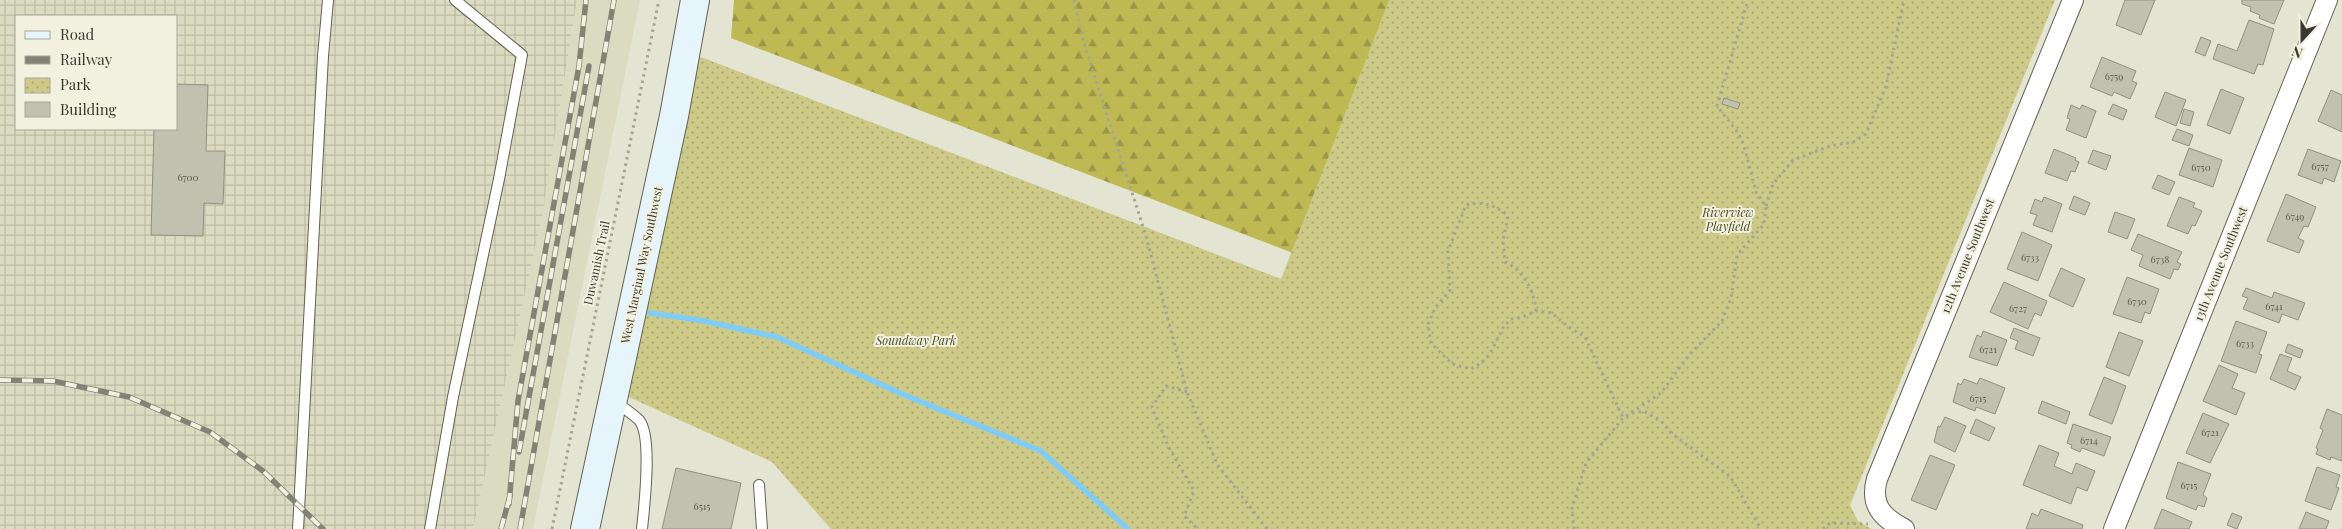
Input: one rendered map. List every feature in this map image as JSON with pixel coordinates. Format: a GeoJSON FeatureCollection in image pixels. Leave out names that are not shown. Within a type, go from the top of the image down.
{"type":"FeatureCollection","features":[{"type":"Feature","properties":{"kind":"main road","name":"West Marginal Way Southwest"},"geometry":{"type":"LineString","coordinates":[[585,529],[674,116],[695,0]]}},
{"type":"Feature","properties":{"kind":"street","name":"12th Avenue Southwest"},"geometry":{"type":"LineString","coordinates":[[1882,513],[1874,499],[1877,478],[2073,0]]}},
{"type":"Feature","properties":{"kind":"street","name":"13th Avenue Southwest"},"geometry":{"type":"LineString","coordinates":[[2114,529],[2327,0]]}},
{"type":"Feature","properties":{"kind":"street"},"geometry":{"type":"LineString","coordinates":[[1882,513],[1904,529]]}},
{"type":"Feature","properties":{"kind":"lane"},"geometry":{"type":"LineString","coordinates":[[298,529],[323,56],[328,0]]}},
{"type":"Feature","properties":{"kind":"lane"},"geometry":{"type":"LineString","coordinates":[[430,529],[452,397],[499,179],[522,55],[455,0]]}},
{"type":"Feature","properties":{"kind":"lane"},"geometry":{"type":"LineString","coordinates":[[614,400],[640,422],[646,449],[646,495],[642,529]]}},
{"type":"Feature","properties":{"kind":"lane"},"geometry":{"type":"LineString","coordinates":[[759,485],[762,529]]}},
{"type":"Feature","properties":{"kind":"path","name":"Duwamish Trail"},"geometry":{"type":"LineString","coordinates":[[552,529],[659,0]]}},
{"type":"Feature","properties":{"kind":"path"},"geometry":{"type":"LineString","coordinates":[[1074,0],[1083,40],[1146,236],[1187,392],[1217,464],[1267,529]]}},
{"type":"Feature","properties":{"kind":"path"},"geometry":{"type":"LineString","coordinates":[[1748,0],[1716,106],[1739,134],[1756,192],[1766,206]]}},
{"type":"Feature","properties":{"kind":"path"},"geometry":{"type":"LineString","coordinates":[[1574,529],[1572,508],[1586,463],[1622,418],[1661,393],[1689,355],[1722,321],[1731,298],[1737,255],[1764,224],[1766,206],[1773,184],[1793,160],[1830,146],[1852,142],[1866,134],[1886,86],[1904,0]]}},
{"type":"Feature","properties":{"kind":"path"},"geometry":{"type":"LineString","coordinates":[[1536,311],[1535,297],[1515,266],[1505,262],[1503,241],[1508,216],[1502,210],[1480,202],[1466,205],[1448,250],[1450,290],[1435,308],[1428,324],[1431,343],[1452,364],[1471,369],[1490,354],[1504,326],[1511,319],[1523,317],[1536,311],[1552,313],[1567,326],[1585,337],[1622,418]]}},
{"type":"Feature","properties":{"kind":"path"},"geometry":{"type":"LineString","coordinates":[[1187,392],[1166,386],[1152,407],[1168,446],[1194,491],[1184,516],[1198,529]]}},
{"type":"Feature","properties":{"kind":"path"},"geometry":{"type":"LineString","coordinates":[[1628,414],[1644,411],[1662,422],[1672,434],[1730,476],[1761,529]]}},
{"type":"Feature","properties":{"kind":"path"},"geometry":{"type":"LineString","coordinates":[[1823,529],[1830,523],[1867,524],[1876,527],[1882,513]]}},
{"type":"Feature","properties":{"kind":"shaded area"},"geometry":{"type":"Polygon","coordinates":[[[0,0],[577,0],[542,216],[473,529],[0,529],[0,0]]]}},
{"type":"Feature","properties":{"kind":"shaded area"},"geometry":{"type":"Polygon","coordinates":[[[577,0],[640,0],[533,529],[473,529],[542,216],[577,0]]]}},
{"type":"Feature","properties":{"kind":"green space"},"geometry":{"type":"Polygon","coordinates":[[[734,0],[1565,0],[1366,281],[731,38],[734,0]]]}},
{"type":"Feature","properties":{"kind":"green space"},"geometry":{"type":"Polygon","coordinates":[[[1389,0],[2055,0],[1850,505],[1858,521],[1871,529],[831,529],[772,462],[622,394],[693,54],[1281,279],[1389,0]]]}},
{"type":"Feature","properties":{"kind":"building"},"geometry":{"type":"Polygon","coordinates":[[[2125,0],[2155,0],[2141,35],[2116,25],[2125,0]]]}},
{"type":"Feature","properties":{"kind":"building"},"geometry":{"type":"Polygon","coordinates":[[[2242,0],[2284,0],[2274,24],[2259,18],[2260,15],[2250,11],[2251,7],[2242,4],[2242,0]]]}},
{"type":"Feature","properties":{"kind":"building"},"geometry":{"type":"Polygon","coordinates":[[[2249,20],[2274,29],[2263,65],[2258,64],[2254,74],[2213,59],[2218,44],[2237,51],[2249,20]]]}},
{"type":"Feature","properties":{"kind":"building"},"geometry":{"type":"Polygon","coordinates":[[[2201,37],[2211,41],[2205,56],[2195,52],[2201,37]]]}},
{"type":"Feature","properties":{"kind":"building"},"geometry":{"type":"Polygon","coordinates":[[[2102,57],[2136,71],[2132,81],[2137,83],[2130,99],[2114,92],[2112,96],[2090,87],[2102,57]]]}},
{"type":"Feature","properties":{"kind":"building"},"geometry":{"type":"Polygon","coordinates":[[[178,84],[208,85],[206,151],[225,151],[223,204],[204,203],[203,236],[151,235],[154,130],[178,130],[178,84]]]}},
{"type":"Feature","properties":{"kind":"building"},"geometry":{"type":"Polygon","coordinates":[[[2221,89],[2244,98],[2230,134],[2207,125],[2221,89]]]}},
{"type":"Feature","properties":{"kind":"building"},"geometry":{"type":"Polygon","coordinates":[[[2331,90],[2342,95],[2342,132],[2318,121],[2331,90]]]}},
{"type":"Feature","properties":{"kind":"building"},"geometry":{"type":"Polygon","coordinates":[[[2165,92],[2186,100],[2176,126],[2155,117],[2165,92]]]}},
{"type":"Feature","properties":{"kind":"building"},"geometry":{"type":"Polygon","coordinates":[[[1724,98],[1740,103],[1738,109],[1722,104],[1724,98]]]}},
{"type":"Feature","properties":{"kind":"building"},"geometry":{"type":"Polygon","coordinates":[[[2113,104],[2127,110],[2123,120],[2108,114],[2113,104]]]}},
{"type":"Feature","properties":{"kind":"building"},"geometry":{"type":"Polygon","coordinates":[[[2071,105],[2080,109],[2082,105],[2096,111],[2086,138],[2066,130],[2070,119],[2067,118],[2071,105]]]}},
{"type":"Feature","properties":{"kind":"building"},"geometry":{"type":"Polygon","coordinates":[[[2184,109],[2194,112],[2190,126],[2180,123],[2184,109]]]}},
{"type":"Feature","properties":{"kind":"building"},"geometry":{"type":"Polygon","coordinates":[[[2177,129],[2193,135],[2189,146],[2172,140],[2177,129]]]}},
{"type":"Feature","properties":{"kind":"building"},"geometry":{"type":"Polygon","coordinates":[[[2189,148],[2222,160],[2213,187],[2179,175],[2189,148]]]}},
{"type":"Feature","properties":{"kind":"building"},"geometry":{"type":"Polygon","coordinates":[[[2054,149],[2076,158],[2075,160],[2079,162],[2075,172],[2071,171],[2067,181],[2045,173],[2054,149]]]}},
{"type":"Feature","properties":{"kind":"building"},"geometry":{"type":"Polygon","coordinates":[[[2308,149],[2341,161],[2334,182],[2324,178],[2322,184],[2298,175],[2308,149]]]}},
{"type":"Feature","properties":{"kind":"building"},"geometry":{"type":"Polygon","coordinates":[[[2093,150],[2111,156],[2106,170],[2088,163],[2093,150]]]}},
{"type":"Feature","properties":{"kind":"building"},"geometry":{"type":"Polygon","coordinates":[[[2158,175],[2175,182],[2169,195],[2152,188],[2158,175]]]}},
{"type":"Feature","properties":{"kind":"building"},"geometry":{"type":"Polygon","coordinates":[[[2286,194],[2316,207],[2308,227],[2304,226],[2298,238],[2304,241],[2299,253],[2267,241],[2286,194]]]}},
{"type":"Feature","properties":{"kind":"building"},"geometry":{"type":"Polygon","coordinates":[[[2074,196],[2090,203],[2085,215],[2069,209],[2074,196]]]}},
{"type":"Feature","properties":{"kind":"building"},"geometry":{"type":"Polygon","coordinates":[[[2044,197],[2062,204],[2052,232],[2033,225],[2037,215],[2030,213],[2035,199],[2042,202],[2044,197]]]}},
{"type":"Feature","properties":{"kind":"building"},"geometry":{"type":"Polygon","coordinates":[[[2179,197],[2195,203],[2193,207],[2202,211],[2195,226],[2192,225],[2188,234],[2167,226],[2179,197]]]}},
{"type":"Feature","properties":{"kind":"building"},"geometry":{"type":"Polygon","coordinates":[[[2115,212],[2135,219],[2127,239],[2108,232],[2115,212]]]}},
{"type":"Feature","properties":{"kind":"building"},"geometry":{"type":"Polygon","coordinates":[[[2022,232],[2052,245],[2038,281],[2007,269],[2022,232]]]}},
{"type":"Feature","properties":{"kind":"building"},"geometry":{"type":"Polygon","coordinates":[[[2138,234],[2182,252],[2177,262],[2181,264],[2178,270],[2174,269],[2170,279],[2139,266],[2143,255],[2131,250],[2138,234]]]}},
{"type":"Feature","properties":{"kind":"building"},"geometry":{"type":"Polygon","coordinates":[[[2061,268],[2085,279],[2073,307],[2049,296],[2061,268]]]}},
{"type":"Feature","properties":{"kind":"building"},"geometry":{"type":"Polygon","coordinates":[[[2127,277],[2159,289],[2150,314],[2145,312],[2141,323],[2113,314],[2127,277]]]}},
{"type":"Feature","properties":{"kind":"building"},"geometry":{"type":"Polygon","coordinates":[[[2004,282],[2047,301],[2041,316],[2035,313],[2028,329],[1990,312],[2004,282]]]}},
{"type":"Feature","properties":{"kind":"building"},"geometry":{"type":"Polygon","coordinates":[[[2246,288],[2272,298],[2274,292],[2305,303],[2298,320],[2282,314],[2279,323],[2243,309],[2248,298],[2242,296],[2246,288]]]}},
{"type":"Feature","properties":{"kind":"building"},"geometry":{"type":"Polygon","coordinates":[[[2236,321],[2267,332],[2259,354],[2262,355],[2256,373],[2221,361],[2236,321]]]}},
{"type":"Feature","properties":{"kind":"building"},"geometry":{"type":"Polygon","coordinates":[[[2014,328],[2040,338],[2033,356],[2015,349],[2018,341],[2010,338],[2014,328]]]}},
{"type":"Feature","properties":{"kind":"building"},"geometry":{"type":"Polygon","coordinates":[[[1983,331],[2007,340],[1997,366],[1969,357],[1977,335],[1981,337],[1983,331]]]}},
{"type":"Feature","properties":{"kind":"building"},"geometry":{"type":"Polygon","coordinates":[[[2119,332],[2143,341],[2129,376],[2106,367],[2119,332]]]}},
{"type":"Feature","properties":{"kind":"building"},"geometry":{"type":"Polygon","coordinates":[[[2288,344],[2303,350],[2300,358],[2285,352],[2288,344]]]}},
{"type":"Feature","properties":{"kind":"building"},"geometry":{"type":"Polygon","coordinates":[[[2280,354],[2292,358],[2287,371],[2301,377],[2295,390],[2270,379],[2280,354]]]}},
{"type":"Feature","properties":{"kind":"building"},"geometry":{"type":"Polygon","coordinates":[[[2219,365],[2238,374],[2232,388],[2245,393],[2236,415],[2203,401],[2219,365]]]}},
{"type":"Feature","properties":{"kind":"building"},"geometry":{"type":"Polygon","coordinates":[[[2104,377],[2126,386],[2112,424],[2089,415],[2104,377]]]}},
{"type":"Feature","properties":{"kind":"building"},"geometry":{"type":"Polygon","coordinates":[[[1980,378],[2005,388],[1995,414],[1976,407],[1975,411],[1953,402],[1958,383],[1961,385],[1964,379],[1977,384],[1980,378]]]}},
{"type":"Feature","properties":{"kind":"building"},"geometry":{"type":"Polygon","coordinates":[[[2042,401],[2070,412],[2066,424],[2038,413],[2042,401]]]}},
{"type":"Feature","properties":{"kind":"building"},"geometry":{"type":"Polygon","coordinates":[[[2327,409],[2342,415],[2342,461],[2331,457],[2330,460],[2316,454],[2318,449],[2316,448],[2323,430],[2320,428],[2327,409]]]}},
{"type":"Feature","properties":{"kind":"building"},"geometry":{"type":"Polygon","coordinates":[[[2203,413],[2229,424],[2210,463],[2186,453],[2203,413]]]}},
{"type":"Feature","properties":{"kind":"building"},"geometry":{"type":"Polygon","coordinates":[[[1945,417],[1966,426],[1955,452],[1934,442],[1938,426],[1940,427],[1945,417]]]}},
{"type":"Feature","properties":{"kind":"building"},"geometry":{"type":"Polygon","coordinates":[[[1976,419],[1995,428],[1989,441],[1970,433],[1976,419]]]}},
{"type":"Feature","properties":{"kind":"building"},"geometry":{"type":"Polygon","coordinates":[[[2073,424],[2111,437],[2104,456],[2082,448],[2080,452],[2071,448],[2072,445],[2067,443],[2073,424]]]}},
{"type":"Feature","properties":{"kind":"building"},"geometry":{"type":"Polygon","coordinates":[[[2039,445],[2059,453],[2054,466],[2072,474],[2076,463],[2095,471],[2087,491],[2077,487],[2071,504],[2023,485],[2039,445]]]}},
{"type":"Feature","properties":{"kind":"building"},"geometry":{"type":"Polygon","coordinates":[[[1930,455],[1955,465],[1936,510],[1911,500],[1930,455]]]}},
{"type":"Feature","properties":{"kind":"building"},"geometry":{"type":"Polygon","coordinates":[[[2178,462],[2211,474],[2203,495],[2207,498],[2204,507],[2198,505],[2196,510],[2166,498],[2178,462]]]}},
{"type":"Feature","properties":{"kind":"building"},"geometry":{"type":"Polygon","coordinates":[[[2317,467],[2340,475],[2336,487],[2339,488],[2331,510],[2305,501],[2317,467]]]}},
{"type":"Feature","properties":{"kind":"building"},"geometry":{"type":"Polygon","coordinates":[[[676,468],[741,483],[731,529],[662,529],[676,468]]]}},
{"type":"Feature","properties":{"kind":"building"},"geometry":{"type":"Polygon","coordinates":[[[2041,509],[2083,525],[2082,529],[2026,529],[2032,513],[2038,516],[2041,509]]]}},
{"type":"Feature","properties":{"kind":"building"},"geometry":{"type":"Polygon","coordinates":[[[2162,509],[2192,522],[2189,529],[2154,529],[2162,509]]]}},
{"type":"Feature","properties":{"kind":"building"},"geometry":{"type":"Polygon","coordinates":[[[2306,512],[2329,521],[2326,529],[2299,529],[2306,512]]]}},
{"type":"Feature","properties":{"kind":"building"},"geometry":{"type":"Polygon","coordinates":[[[2232,513],[2242,517],[2237,529],[2227,525],[2232,513]]]}},
{"type":"Feature","properties":{"kind":"waterway"},"geometry":{"type":"LineString","coordinates":[[650,313],[699,320],[777,337],[902,394],[1041,451],[1128,529]]}},
{"type":"Feature","properties":{"kind":"railway"},"geometry":{"type":"LineString","coordinates":[[509,504],[518,401],[579,66],[586,0]]}},
{"type":"Feature","properties":{"kind":"railway"},"geometry":{"type":"LineString","coordinates":[[520,529],[614,0]]}},
{"type":"Feature","properties":{"kind":"railway"},"geometry":{"type":"LineString","coordinates":[[519,452],[589,66]]}},
{"type":"Feature","properties":{"kind":"railway"},"geometry":{"type":"LineString","coordinates":[[0,380],[53,381],[129,397],[210,432],[263,471],[323,529]]}},
{"type":"Feature","properties":{"kind":"railway"},"geometry":{"type":"LineString","coordinates":[[501,529],[510,496]]}},
{"type":"Feature","properties":{"kind":"park label","name":"Riverview Playfield"},"geometry":{"type":"Point","coordinates":[1728,220]}},
{"type":"Feature","properties":{"kind":"park label","name":"Soundway Park"},"geometry":{"type":"Point","coordinates":[916,341]}}]}
